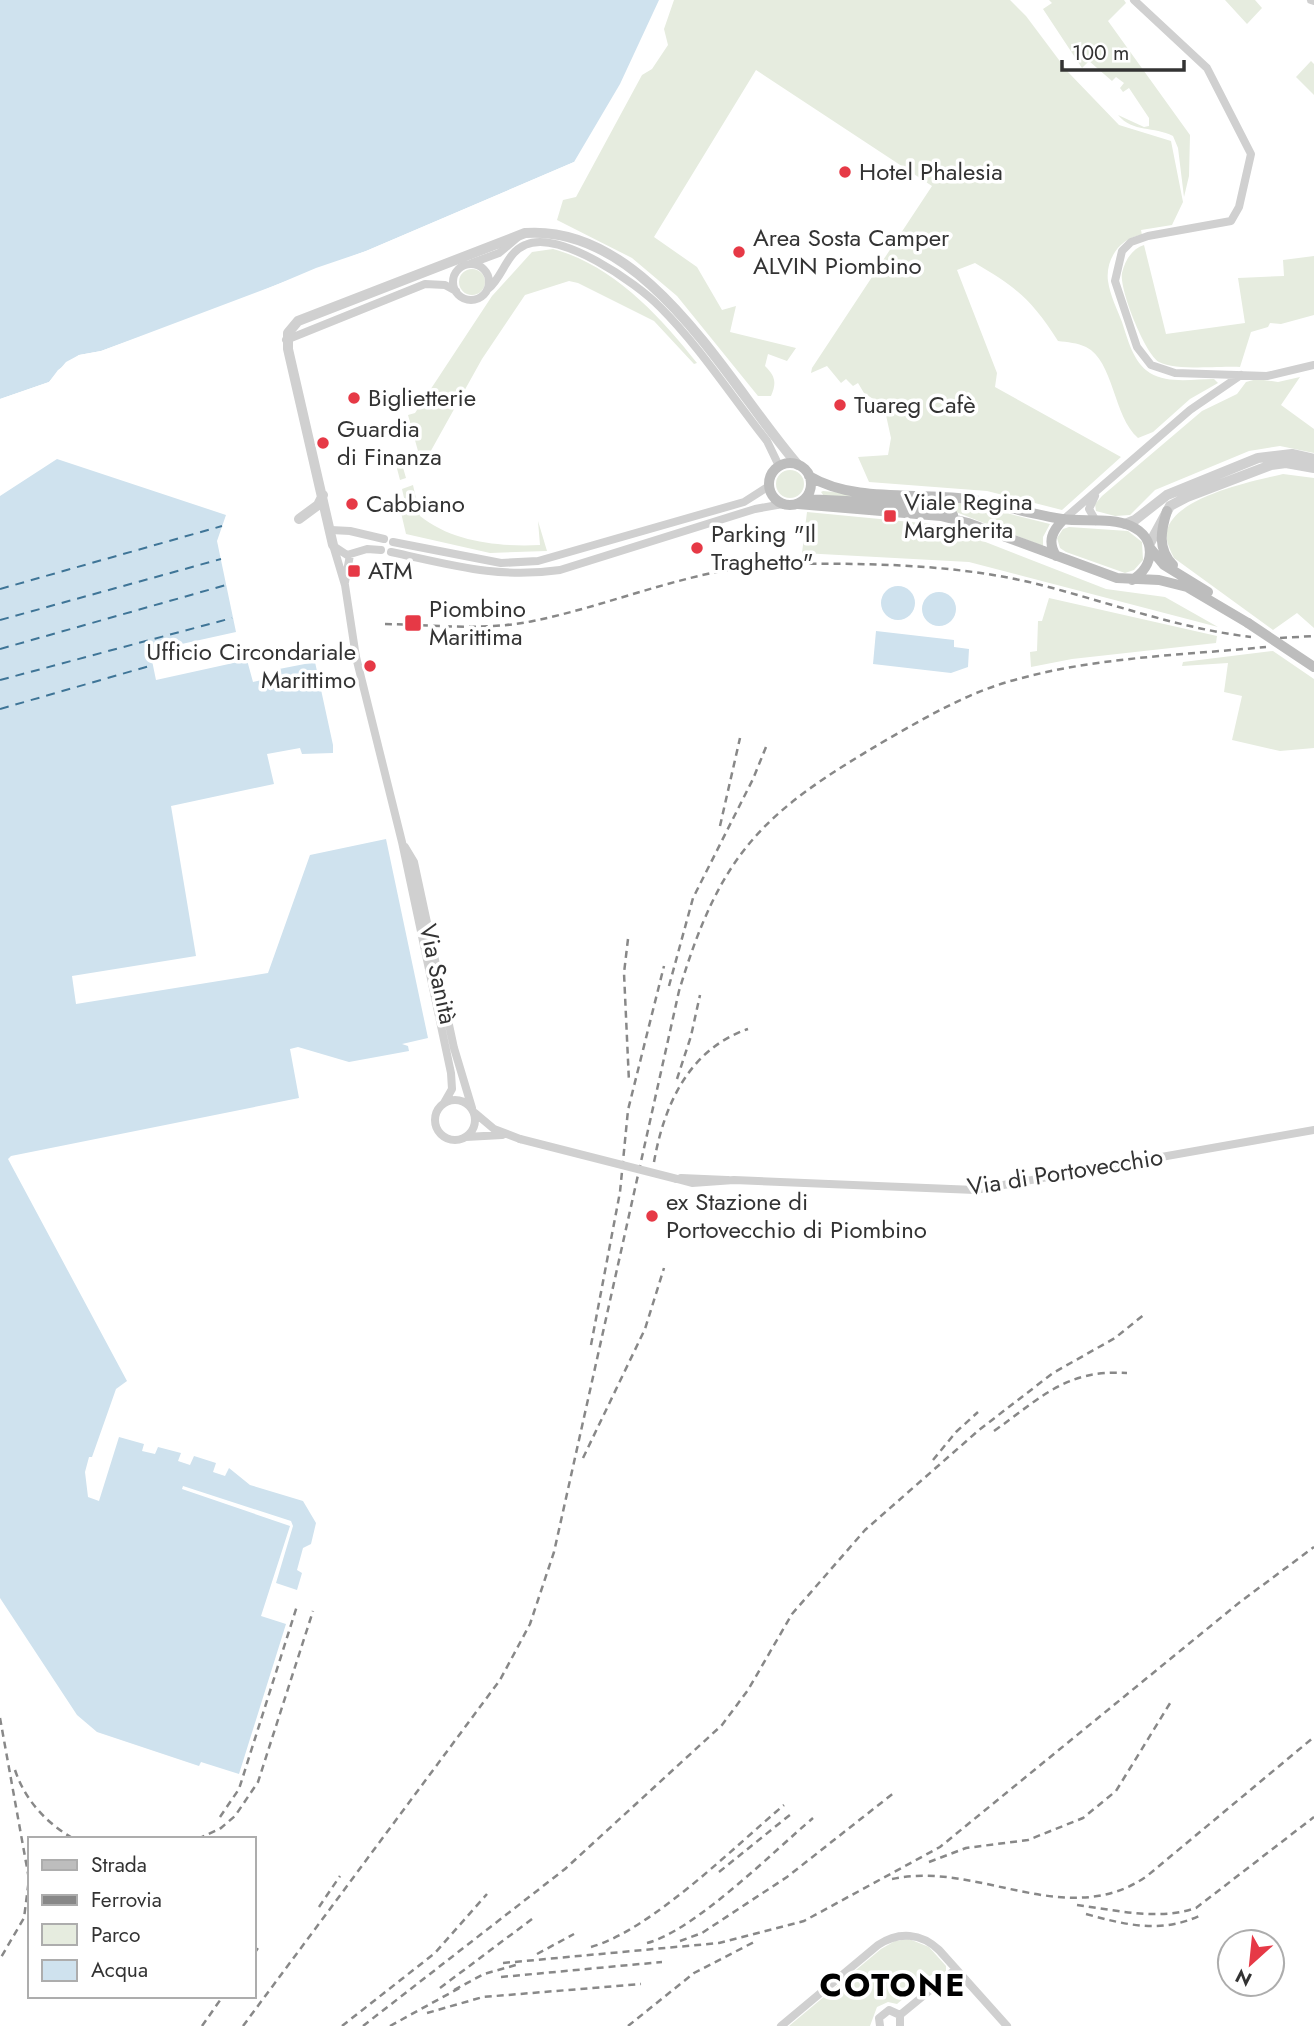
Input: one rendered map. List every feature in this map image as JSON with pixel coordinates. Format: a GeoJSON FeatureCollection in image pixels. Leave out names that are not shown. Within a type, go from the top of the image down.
{"type":"FeatureCollection","features":[{"type":"Feature","properties":{"kind":"main road"},"geometry":{"type":"LineString","coordinates":[[1185,576],[1164,565],[1138,530],[1125,524],[1064,519],[965,499],[834,489],[809,476],[798,465],[779,466],[771,474],[768,486],[771,494],[783,504],[801,501],[940,516],[968,523],[1104,574],[1132,580],[1178,584],[1217,602]]}},
{"type":"Feature","properties":{"kind":"main road"},"geometry":{"type":"LineString","coordinates":[[801,501],[810,488],[809,476]]}},
{"type":"Feature","properties":{"kind":"main road"},"geometry":{"type":"LineString","coordinates":[[1167,511],[1161,532],[1163,549],[1170,563],[1217,602],[1314,667]]}},
{"type":"Feature","properties":{"kind":"main road"},"geometry":{"type":"LineString","coordinates":[[1056,556],[1050,541],[1054,529],[1064,519]]}},
{"type":"Feature","properties":{"kind":"main road"},"geometry":{"type":"LineString","coordinates":[[1132,580],[1148,564],[1150,545]]}},
{"type":"Feature","properties":{"kind":"street"},"geometry":{"type":"LineString","coordinates":[[1134,0],[1207,68],[1251,154],[1239,207],[1231,222],[1131,242],[1116,266],[1116,287],[1137,347],[1151,365],[1175,373],[1275,376],[1314,365]]}},
{"type":"Feature","properties":{"kind":"street"},"geometry":{"type":"LineString","coordinates":[[456,291],[455,275],[472,262],[525,233],[547,232],[584,241],[652,286],[671,304],[798,465]]}},
{"type":"Feature","properties":{"kind":"street"},"geometry":{"type":"LineString","coordinates":[[286,340],[425,284],[445,285],[464,298],[475,299],[488,289],[512,255],[528,243],[554,243],[584,253],[662,309],[767,441],[779,466]]}},
{"type":"Feature","properties":{"kind":"street"},"geometry":{"type":"LineString","coordinates":[[472,262],[489,278],[488,289]]}},
{"type":"Feature","properties":{"kind":"street"},"geometry":{"type":"LineString","coordinates":[[345,585],[333,545],[286,340],[290,329],[298,321],[472,262]]}},
{"type":"Feature","properties":{"kind":"street"},"geometry":{"type":"LineString","coordinates":[[1064,519],[1200,402],[1223,390],[1241,375]]}},
{"type":"Feature","properties":{"kind":"street"},"geometry":{"type":"LineString","coordinates":[[1125,524],[1135,520],[1167,495],[1258,458],[1292,454],[1314,458]]}},
{"type":"Feature","properties":{"kind":"street"},"geometry":{"type":"LineString","coordinates":[[1150,545],[1167,511],[1187,496],[1257,468],[1286,463],[1314,468]]}},
{"type":"Feature","properties":{"kind":"street"},"geometry":{"type":"LineString","coordinates":[[393,542],[501,563],[538,561],[744,502],[768,486]]}},
{"type":"Feature","properties":{"kind":"street"},"geometry":{"type":"LineString","coordinates":[[1096,493],[1089,509],[1097,522]]}},
{"type":"Feature","properties":{"kind":"street"},"geometry":{"type":"LineString","coordinates":[[299,519],[318,505],[323,495]]}},
{"type":"Feature","properties":{"kind":"street"},"geometry":{"type":"LineString","coordinates":[[333,545],[339,552],[350,555],[360,550],[386,551],[500,574],[542,572],[560,570],[755,509],[783,504]]}},
{"type":"Feature","properties":{"kind":"street"},"geometry":{"type":"LineString","coordinates":[[331,530],[384,539]]}},
{"type":"Feature","properties":{"kind":"street"},"geometry":{"type":"LineString","coordinates":[[359,534],[360,550]]}},
{"type":"Feature","properties":{"kind":"street"},"geometry":{"type":"LineString","coordinates":[[345,585],[350,555]]}},
{"type":"Feature","properties":{"kind":"street","name":"Via Sanità"},"geometry":{"type":"LineString","coordinates":[[345,585],[355,657],[402,842],[451,1073],[452,1089],[435,1116],[438,1131],[451,1140],[466,1137]]}},
{"type":"Feature","properties":{"kind":"street","name":"Via Sanità"},"geometry":{"type":"LineString","coordinates":[[402,842],[414,862],[459,1066],[474,1111]]}},
{"type":"Feature","properties":{"kind":"street"},"geometry":{"type":"LineString","coordinates":[[444,1103],[459,1100],[474,1111],[474,1129],[466,1137]]}},
{"type":"Feature","properties":{"kind":"street","name":"Via di Portovecchio"},"geometry":{"type":"LineString","coordinates":[[474,1111],[506,1135]]}},
{"type":"Feature","properties":{"kind":"street","name":"Via di Portovecchio"},"geometry":{"type":"LineString","coordinates":[[466,1137],[506,1135],[677,1179],[702,1177],[730,1181],[989,1189],[1314,1130]]}},
{"type":"Feature","properties":{"kind":"street"},"geometry":{"type":"LineString","coordinates":[[781,2026],[878,1945],[893,1937],[910,1935],[926,1940],[1007,2026]]}},
{"type":"Feature","properties":{"kind":"street"},"geometry":{"type":"LineString","coordinates":[[900,2015],[956,1969]]}},
{"type":"Feature","properties":{"kind":"street"},"geometry":{"type":"LineString","coordinates":[[880,2026],[879,2018],[885,2011],[893,2010],[900,2015]]}},
{"type":"Feature","properties":{"kind":"street"},"geometry":{"type":"LineString","coordinates":[[900,2015],[900,2026]]}},
{"type":"Feature","properties":{"kind":"green space"},"geometry":{"type":"Polygon","coordinates":[[[674,0],[1010,0],[1026,16],[1068,72],[1119,125],[1171,141],[1183,202],[1172,225],[1141,230],[1142,235],[1127,240],[1116,250],[1109,265],[1109,286],[1132,350],[1144,368],[1165,379],[1214,379],[1218,383],[1190,399],[1153,432],[1138,438],[1123,416],[1108,376],[1095,354],[1086,347],[1058,341],[1040,315],[1022,296],[975,263],[957,270],[997,373],[995,387],[1121,457],[1062,510],[987,491],[869,482],[858,457],[888,455],[891,438],[884,406],[864,393],[858,383],[853,386],[846,379],[841,383],[827,366],[811,373],[812,368],[932,186],[756,70],[654,237],[697,267],[722,310],[736,306],[730,332],[796,348],[787,361],[768,354],[765,366],[773,376],[774,383],[771,396],[758,396],[677,296],[632,258],[557,220],[563,200],[576,197],[642,75],[652,69],[668,45],[664,29],[674,0]]]}},
{"type":"Feature","properties":{"kind":"green space"},"geometry":{"type":"Polygon","coordinates":[[[1049,0],[1124,0],[1126,3],[1108,21],[1190,135],[1189,176],[1184,197],[1178,148],[1173,136],[1137,127],[1118,115],[1144,127],[1149,126],[1149,118],[1129,88],[1123,92],[1120,88],[1124,83],[1116,77],[1112,81],[1089,61],[1082,68],[1043,9],[1052,3],[1049,0]]]}},
{"type":"Feature","properties":{"kind":"green space"},"geometry":{"type":"Polygon","coordinates":[[[1225,0],[1255,0],[1262,8],[1247,24],[1225,0]]]}},
{"type":"Feature","properties":{"kind":"green space"},"geometry":{"type":"Polygon","coordinates":[[[1311,61],[1314,64],[1314,95],[1296,77],[1311,61]]]}},
{"type":"Feature","properties":{"kind":"green space"},"geometry":{"type":"Polygon","coordinates":[[[1144,245],[1166,334],[1245,323],[1238,278],[1284,276],[1283,260],[1314,256],[1314,315],[1281,324],[1270,323],[1268,327],[1251,332],[1240,367],[1187,367],[1159,362],[1140,335],[1122,281],[1127,259],[1144,245]]]}},
{"type":"Feature","properties":{"kind":"green space"},"geometry":{"type":"Polygon","coordinates":[[[553,249],[596,267],[634,294],[697,363],[694,364],[654,321],[578,283],[569,281],[525,295],[482,359],[428,456],[402,464],[406,478],[400,480],[394,457],[418,451],[408,415],[415,413],[492,296],[532,252],[553,249]]]}},
{"type":"Feature","properties":{"kind":"green space"},"geometry":{"type":"Polygon","coordinates":[[[472,269],[481,273],[485,282],[481,291],[472,295],[463,291],[459,282],[463,273],[472,269]]]}},
{"type":"Feature","properties":{"kind":"green space"},"geometry":{"type":"Polygon","coordinates":[[[1300,377],[1281,405],[1314,429],[1314,453],[1280,446],[1249,451],[1155,490],[1130,515],[1115,516],[1096,511],[1095,504],[1102,496],[1202,411],[1237,394],[1246,382],[1257,379],[1278,382],[1300,377]]]}},
{"type":"Feature","properties":{"kind":"green space"},"geometry":{"type":"Polygon","coordinates":[[[790,470],[800,474],[804,484],[800,494],[790,498],[780,494],[776,484],[780,474],[790,470]]]}},
{"type":"Feature","properties":{"kind":"green space"},"geometry":{"type":"Polygon","coordinates":[[[1283,474],[1314,478],[1314,628],[1297,613],[1273,630],[1174,558],[1167,541],[1167,531],[1173,519],[1199,500],[1235,486],[1283,474]]]}},
{"type":"Feature","properties":{"kind":"green space"},"geometry":{"type":"Polygon","coordinates":[[[413,485],[420,516],[447,532],[493,544],[540,545],[538,521],[547,551],[490,553],[406,534],[399,504],[405,502],[402,489],[413,485]]]}},
{"type":"Feature","properties":{"kind":"green space"},"geometry":{"type":"Polygon","coordinates":[[[821,492],[975,505],[1050,524],[1043,537],[1043,546],[933,503],[824,496],[821,492]]]}},
{"type":"Feature","properties":{"kind":"green space"},"geometry":{"type":"Polygon","coordinates":[[[807,512],[942,525],[1106,589],[1165,597],[1218,627],[969,562],[802,553],[807,512]]]}},
{"type":"Feature","properties":{"kind":"green space"},"geometry":{"type":"Polygon","coordinates":[[[1069,527],[1128,531],[1142,542],[1143,560],[1134,570],[1125,573],[1066,552],[1060,548],[1057,538],[1063,529],[1069,527]]]}},
{"type":"Feature","properties":{"kind":"green space"},"geometry":{"type":"Polygon","coordinates":[[[1049,598],[1217,636],[1216,643],[1072,659],[1031,667],[1030,652],[1037,651],[1038,621],[1042,621],[1049,598]]]}},
{"type":"Feature","properties":{"kind":"green space"},"geometry":{"type":"Polygon","coordinates":[[[1273,651],[1314,679],[1314,748],[1280,751],[1232,740],[1242,696],[1224,692],[1228,663],[1182,666],[1183,662],[1273,651]]]}},
{"type":"Feature","properties":{"kind":"green space"},"geometry":{"type":"Polygon","coordinates":[[[909,1939],[929,1947],[946,1966],[943,1976],[937,1970],[897,2004],[888,2002],[877,2007],[870,2026],[789,2026],[881,1949],[895,1941],[909,1939]]]}},
{"type":"Feature","properties":{"kind":"water"},"geometry":{"type":"Polygon","coordinates":[[[0,0],[659,0],[620,84],[574,162],[366,251],[101,351],[79,355],[58,370],[49,382],[0,399],[0,0]]]}},
{"type":"Feature","properties":{"kind":"water"},"geometry":{"type":"Polygon","coordinates":[[[57,459],[226,515],[217,541],[236,632],[150,651],[156,680],[247,660],[253,682],[275,677],[274,670],[315,662],[333,745],[333,753],[302,754],[300,748],[267,754],[274,784],[171,806],[196,956],[72,976],[76,1004],[268,973],[310,855],[386,839],[428,1038],[402,1044],[408,1046],[409,1051],[349,1062],[298,1047],[290,1049],[299,1098],[11,1156],[8,1159],[127,1381],[116,1389],[92,1457],[89,1457],[85,1472],[88,1497],[99,1501],[119,1437],[144,1444],[142,1451],[155,1454],[158,1447],[181,1453],[178,1461],[190,1465],[194,1456],[216,1463],[213,1472],[225,1476],[229,1468],[250,1485],[303,1501],[316,1523],[311,1544],[303,1548],[297,1570],[302,1573],[297,1590],[276,1583],[293,1526],[291,1521],[183,1486],[182,1489],[290,1526],[261,1616],[286,1624],[239,1774],[201,1762],[199,1766],[97,1732],[77,1715],[0,1598],[0,496],[57,459]]]}},
{"type":"Feature","properties":{"kind":"water"},"geometry":{"type":"Polygon","coordinates":[[[898,586],[910,591],[915,603],[910,615],[898,620],[886,615],[881,603],[886,591],[898,586]]]}},
{"type":"Feature","properties":{"kind":"water"},"geometry":{"type":"Polygon","coordinates":[[[939,592],[951,597],[956,609],[951,621],[939,626],[927,621],[922,609],[927,597],[939,592]]]}},
{"type":"Feature","properties":{"kind":"water"},"geometry":{"type":"Polygon","coordinates":[[[876,631],[954,640],[954,647],[969,649],[968,667],[951,673],[873,664],[876,631]]]}},
{"type":"Feature","properties":{"kind":"pier"},"geometry":{"type":"Polygon","coordinates":[[[574,162],[574,166],[515,189],[503,197],[367,255],[317,272],[237,306],[102,354],[80,358],[68,365],[51,385],[0,403],[0,399],[49,382],[66,362],[79,355],[101,351],[236,302],[316,268],[366,251],[574,162]]]}},
{"type":"Feature","properties":{"kind":"ferry route"},"geometry":{"type":"LineString","coordinates":[[0,589],[222,526]]}},
{"type":"Feature","properties":{"kind":"ferry route"},"geometry":{"type":"LineString","coordinates":[[0,620],[221,559]]}},
{"type":"Feature","properties":{"kind":"ferry route"},"geometry":{"type":"LineString","coordinates":[[0,649],[226,585]]}},
{"type":"Feature","properties":{"kind":"ferry route"},"geometry":{"type":"LineString","coordinates":[[0,680],[232,618]]}},
{"type":"Feature","properties":{"kind":"ferry route"},"geometry":{"type":"LineString","coordinates":[[0,709],[153,665]]}},
{"type":"Feature","properties":{"kind":"railway"},"geometry":{"type":"LineString","coordinates":[[385,624],[459,627],[515,624],[564,614],[722,571],[786,564],[847,564],[939,568],[999,576],[1195,627],[1251,637]]}},
{"type":"Feature","properties":{"kind":"railway"},"geometry":{"type":"LineString","coordinates":[[1280,638],[1314,636]]}},
{"type":"Feature","properties":{"kind":"railway"},"geometry":{"type":"LineString","coordinates":[[243,2026],[500,1680],[530,1624],[554,1552],[679,991],[712,903],[731,869],[752,840],[778,814],[845,765],[951,704],[984,690],[1018,679],[1079,666],[1266,647]]}},
{"type":"Feature","properties":{"kind":"railway"},"geometry":{"type":"LineString","coordinates":[[720,826],[740,738]]}},
{"type":"Feature","properties":{"kind":"railway"},"geometry":{"type":"LineString","coordinates":[[669,986],[693,898],[753,779],[766,747]]}},
{"type":"Feature","properties":{"kind":"railway"},"geometry":{"type":"LineString","coordinates":[[628,939],[624,973],[629,1082]]}},
{"type":"Feature","properties":{"kind":"railway"},"geometry":{"type":"LineString","coordinates":[[591,1345],[620,1192],[628,1110],[664,966]]}},
{"type":"Feature","properties":{"kind":"railway"},"geometry":{"type":"LineString","coordinates":[[677,1079],[691,1036],[700,995]]}},
{"type":"Feature","properties":{"kind":"railway"},"geometry":{"type":"LineString","coordinates":[[654,1162],[658,1141],[673,1100],[695,1065],[727,1038],[748,1029]]}},
{"type":"Feature","properties":{"kind":"railway"},"geometry":{"type":"LineString","coordinates":[[583,1458],[645,1329],[664,1268]]}},
{"type":"Feature","properties":{"kind":"railway"},"geometry":{"type":"LineString","coordinates":[[363,2026],[565,1869],[722,1725],[748,1690],[792,1614],[865,1530],[979,1430],[1053,1373],[1115,1338],[1146,1313]]}},
{"type":"Feature","properties":{"kind":"railway"},"geometry":{"type":"LineString","coordinates":[[994,1431],[1041,1397],[1071,1381],[1106,1373],[1127,1373]]}},
{"type":"Feature","properties":{"kind":"railway"},"geometry":{"type":"LineString","coordinates":[[933,1460],[956,1432],[978,1412]]}},
{"type":"Feature","properties":{"kind":"railway"},"geometry":{"type":"LineString","coordinates":[[503,1963],[719,1943],[804,1921],[940,1847],[1240,1602],[1314,1547]]}},
{"type":"Feature","properties":{"kind":"railway"},"geometry":{"type":"LineString","coordinates":[[220,1817],[239,1789],[297,1606]]}},
{"type":"Feature","properties":{"kind":"railway"},"geometry":{"type":"LineString","coordinates":[[202,1837],[221,1828],[235,1816],[258,1782],[313,1611]]}},
{"type":"Feature","properties":{"kind":"railway"},"geometry":{"type":"LineString","coordinates":[[929,1862],[966,1848],[1028,1840],[1083,1818],[1116,1791],[1172,1700]]}},
{"type":"Feature","properties":{"kind":"railway"},"geometry":{"type":"LineString","coordinates":[[0,1718],[28,1873]]}},
{"type":"Feature","properties":{"kind":"railway"},"geometry":{"type":"LineString","coordinates":[[892,1879],[924,1876],[956,1878],[1054,1897],[1085,1897],[1117,1891],[1147,1876],[1314,1737]]}},
{"type":"Feature","properties":{"kind":"railway"},"geometry":{"type":"LineString","coordinates":[[15,1770],[24,1791],[38,1810],[54,1826],[71,1837]]}},
{"type":"Feature","properties":{"kind":"railway"},"geometry":{"type":"LineString","coordinates":[[680,1941],[702,1933],[787,1877],[895,1792]]}},
{"type":"Feature","properties":{"kind":"railway"},"geometry":{"type":"LineString","coordinates":[[591,1947],[614,1938],[665,1906],[784,1805]]}},
{"type":"Feature","properties":{"kind":"railway"},"geometry":{"type":"LineString","coordinates":[[719,1872],[791,1814]]}},
{"type":"Feature","properties":{"kind":"railway"},"geometry":{"type":"LineString","coordinates":[[1077,1905],[1152,1914],[1196,1908],[1314,1817]]}},
{"type":"Feature","properties":{"kind":"railway"},"geometry":{"type":"LineString","coordinates":[[647,1943],[666,1936],[710,1907],[813,1818]]}},
{"type":"Feature","properties":{"kind":"railway"},"geometry":{"type":"LineString","coordinates":[[319,1907],[340,1876]]}},
{"type":"Feature","properties":{"kind":"railway"},"geometry":{"type":"LineString","coordinates":[[0,1959],[24,1918],[28,1887]]}},
{"type":"Feature","properties":{"kind":"railway"},"geometry":{"type":"LineString","coordinates":[[342,2026],[435,1953],[487,1894]]}},
{"type":"Feature","properties":{"kind":"railway"},"geometry":{"type":"LineString","coordinates":[[1086,1914],[1144,1926],[1172,1924],[1201,1915]]}},
{"type":"Feature","properties":{"kind":"railway"},"geometry":{"type":"LineString","coordinates":[[440,1988],[536,1916]]}},
{"type":"Feature","properties":{"kind":"railway"},"geometry":{"type":"LineString","coordinates":[[537,1954],[574,1934]]}},
{"type":"Feature","properties":{"kind":"railway"},"geometry":{"type":"LineString","coordinates":[[628,2026],[694,1973],[754,1942]]}},
{"type":"Feature","properties":{"kind":"railway"},"geometry":{"type":"LineString","coordinates":[[501,1977],[662,1962]]}},
{"type":"Feature","properties":{"kind":"railway"},"geometry":{"type":"LineString","coordinates":[[454,1990],[484,1974],[516,1965]]}},
{"type":"Feature","properties":{"kind":"railway"},"geometry":{"type":"LineString","coordinates":[[427,2013],[483,1997],[641,1984]]}},
{"type":"Feature","properties":{"kind":"railway"},"geometry":{"type":"LineString","coordinates":[[390,2026],[463,1986]]}},
{"type":"Feature","properties":{"kind":"railway"},"geometry":{"type":"LineString","coordinates":[[202,2026],[222,1998]]}},
{"type":"Feature","properties":{"kind":"place","name":"Hotel Phalesia"},"geometry":{"type":"Point","coordinates":[845,172]}},
{"type":"Feature","properties":{"kind":"place","name":"Area Sosta Camper ALVIN Piombino"},"geometry":{"type":"Point","coordinates":[739,252]}},
{"type":"Feature","properties":{"kind":"place","name":"Biglietterie"},"geometry":{"type":"Point","coordinates":[354,398]}},
{"type":"Feature","properties":{"kind":"place","name":"Tuareg Cafè"},"geometry":{"type":"Point","coordinates":[840,405]}},
{"type":"Feature","properties":{"kind":"place","name":"Guardia di Finanza"},"geometry":{"type":"Point","coordinates":[323,443]}},
{"type":"Feature","properties":{"kind":"place","name":"Cabbiano"},"geometry":{"type":"Point","coordinates":[352,504]}},
{"type":"Feature","properties":{"kind":"place","name":"Viale Regina Margherita"},"geometry":{"type":"Point","coordinates":[890,516]}},
{"type":"Feature","properties":{"kind":"place","name":"Parking \"Il Traghetto\""},"geometry":{"type":"Point","coordinates":[697,548]}},
{"type":"Feature","properties":{"kind":"place","name":"ATM"},"geometry":{"type":"Point","coordinates":[354,571]}},
{"type":"Feature","properties":{"kind":"place","name":"Piombino Marittima"},"geometry":{"type":"Point","coordinates":[413,623]}},
{"type":"Feature","properties":{"kind":"place","name":"Ufficio Circondariale Marittimo"},"geometry":{"type":"Point","coordinates":[370,666]}},
{"type":"Feature","properties":{"kind":"place","name":"ex Stazione di Portovecchio di Piombino"},"geometry":{"type":"Point","coordinates":[652,1216]}},
{"type":"Feature","properties":{"kind":"district","name":"COTONE"},"geometry":{"type":"Point","coordinates":[893,1985]}}]}
